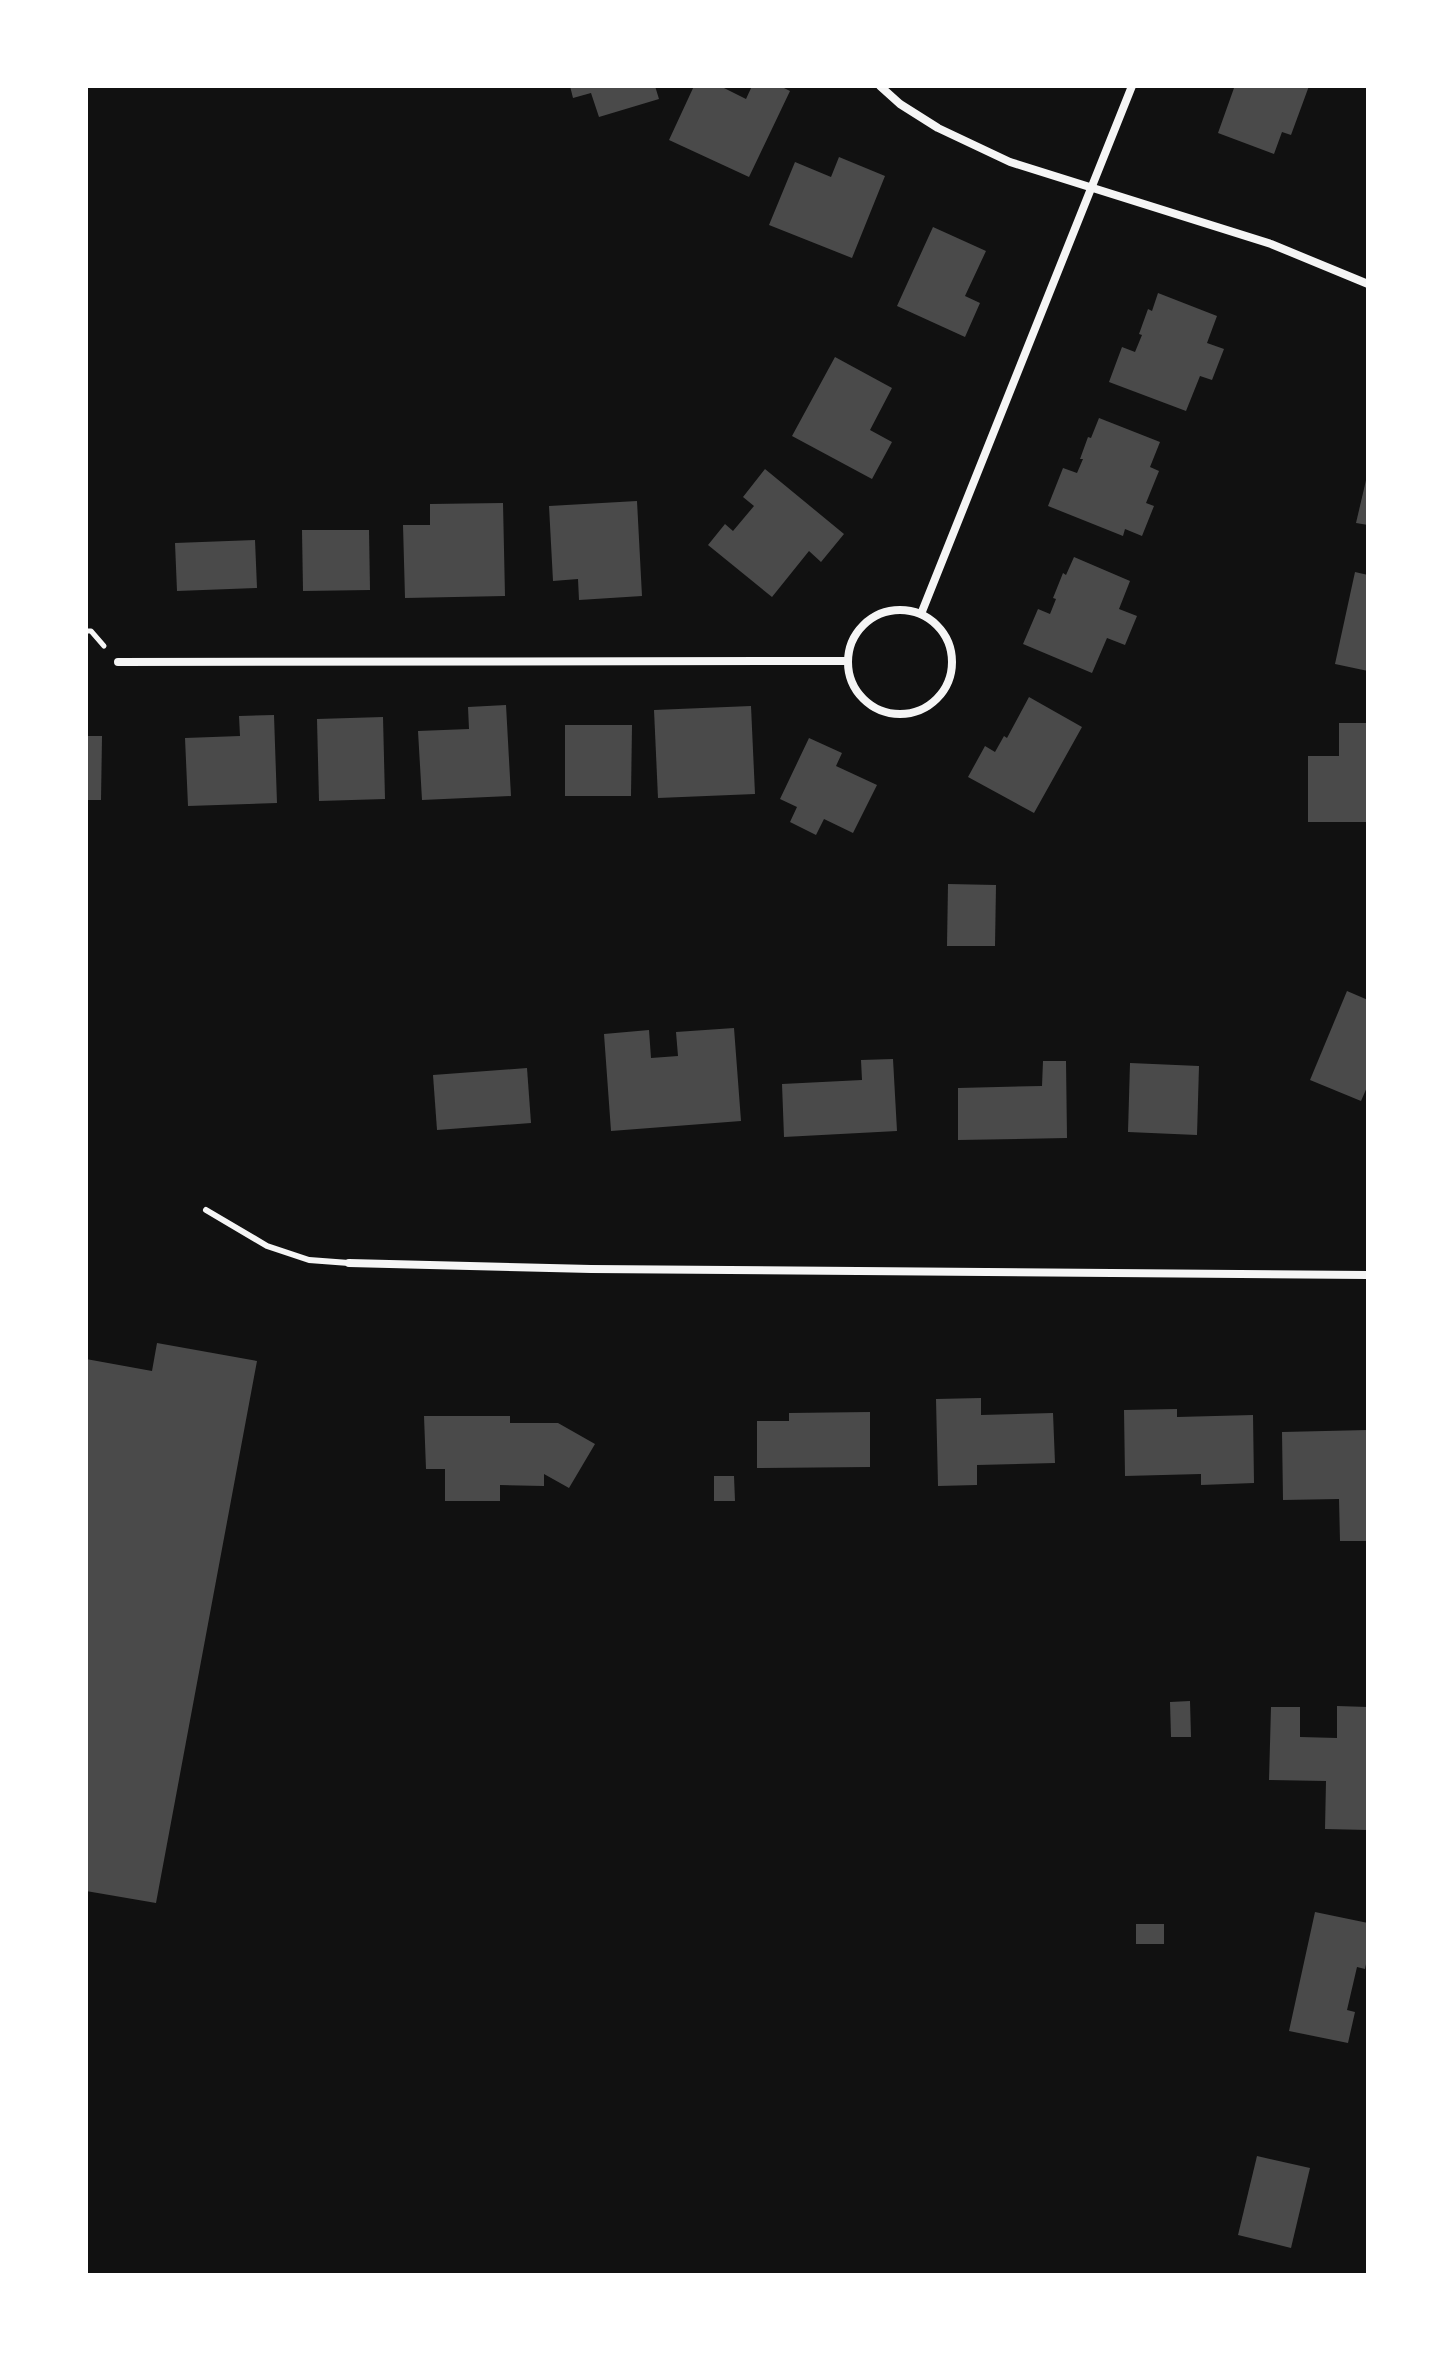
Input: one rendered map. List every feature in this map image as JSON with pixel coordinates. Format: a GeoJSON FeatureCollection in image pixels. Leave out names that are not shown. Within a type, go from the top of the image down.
{"type":"FeatureCollection","features":[{"type":"Feature","properties":{"kind":"street"},"geometry":{"type":"LineString","coordinates":[[880,86],[900,104],[938,128],[1010,162],[1271,244],[1368,284]]}},
{"type":"Feature","properties":{"kind":"street"},"geometry":{"type":"LineString","coordinates":[[921,614],[1132,86]]}},
{"type":"Feature","properties":{"kind":"street"},"geometry":{"type":"LineString","coordinates":[[904,610],[921,614],[940,628],[950,645],[952,664],[948,682],[927,707],[909,714],[887,713],[870,705],[853,684],[847,661],[853,639],[870,619],[887,612],[904,610]]}},
{"type":"Feature","properties":{"kind":"street"},"geometry":{"type":"LineString","coordinates":[[118,662],[847,661]]}},
{"type":"Feature","properties":{"kind":"street"},"geometry":{"type":"LineString","coordinates":[[349,1263],[591,1269],[1368,1275]]}},
{"type":"Feature","properties":{"kind":"lane"},"geometry":{"type":"LineString","coordinates":[[206,1210],[267,1246],[309,1260],[349,1263]]}},
{"type":"Feature","properties":{"kind":"building"},"geometry":{"type":"Polygon","coordinates":[[[570,86],[655,86],[659,99],[599,117],[591,93],[573,98],[570,86]]]}},
{"type":"Feature","properties":{"kind":"building"},"geometry":{"type":"Polygon","coordinates":[[[694,86],[720,86],[746,99],[752,86],[780,86],[790,91],[749,177],[669,140],[694,86]]]}},
{"type":"Feature","properties":{"kind":"building"},"geometry":{"type":"Polygon","coordinates":[[[1228,86],[1309,86],[1291,135],[1282,132],[1274,154],[1218,133],[1234,88],[1228,86]]]}},
{"type":"Feature","properties":{"kind":"building"},"geometry":{"type":"Polygon","coordinates":[[[839,157],[885,176],[852,258],[769,225],[795,162],[831,177],[839,157]]]}},
{"type":"Feature","properties":{"kind":"building"},"geometry":{"type":"Polygon","coordinates":[[[933,227],[986,251],[965,296],[980,303],[965,337],[897,306],[933,227]]]}},
{"type":"Feature","properties":{"kind":"building"},"geometry":{"type":"Polygon","coordinates":[[[1158,293],[1217,316],[1207,343],[1224,349],[1212,380],[1200,376],[1186,411],[1109,382],[1122,347],[1135,352],[1148,309],[1152,311],[1158,293]]]}},
{"type":"Feature","properties":{"kind":"building"},"geometry":{"type":"Polygon","coordinates":[[[835,357],[892,388],[870,430],[892,442],[872,479],[792,436],[835,357]]]}},
{"type":"Feature","properties":{"kind":"building"},"geometry":{"type":"Polygon","coordinates":[[[1099,418],[1160,442],[1150,467],[1159,471],[1146,503],[1154,506],[1142,536],[1125,529],[1123,536],[1048,506],[1063,468],[1077,473],[1088,437],[1091,438],[1099,418]]]}},
{"type":"Feature","properties":{"kind":"building"},"geometry":{"type":"Polygon","coordinates":[[[765,469],[844,534],[821,562],[809,551],[772,597],[708,545],[725,524],[733,531],[754,506],[743,497],[765,469]]]}},
{"type":"Feature","properties":{"kind":"building"},"geometry":{"type":"Polygon","coordinates":[[[1368,476],[1368,525],[1356,523],[1368,476]]]}},
{"type":"Feature","properties":{"kind":"building"},"geometry":{"type":"Polygon","coordinates":[[[637,501],[642,596],[579,600],[578,579],[553,581],[549,506],[637,501]]]}},
{"type":"Feature","properties":{"kind":"building"},"geometry":{"type":"Polygon","coordinates":[[[503,503],[505,596],[405,598],[403,525],[430,525],[430,504],[503,503]]]}},
{"type":"Feature","properties":{"kind":"building"},"geometry":{"type":"Polygon","coordinates":[[[302,530],[369,530],[370,590],[303,591],[302,530]]]}},
{"type":"Feature","properties":{"kind":"building"},"geometry":{"type":"Polygon","coordinates":[[[255,540],[257,588],[177,591],[175,543],[255,540]]]}},
{"type":"Feature","properties":{"kind":"building"},"geometry":{"type":"Polygon","coordinates":[[[1074,557],[1130,581],[1119,609],[1137,616],[1125,645],[1107,638],[1092,673],[1023,644],[1038,609],[1050,614],[1063,573],[1066,575],[1074,557]]]}},
{"type":"Feature","properties":{"kind":"building"},"geometry":{"type":"Polygon","coordinates":[[[1355,572],[1368,575],[1368,671],[1335,664],[1355,572]]]}},
{"type":"Feature","properties":{"kind":"building"},"geometry":{"type":"Polygon","coordinates":[[[1029,697],[1082,727],[1034,813],[968,777],[985,746],[995,752],[1004,736],[1007,738],[1029,697]]]}},
{"type":"Feature","properties":{"kind":"building"},"geometry":{"type":"Polygon","coordinates":[[[506,705],[511,796],[422,800],[418,731],[469,729],[468,707],[506,705]]]}},
{"type":"Feature","properties":{"kind":"building"},"geometry":{"type":"Polygon","coordinates":[[[751,706],[755,794],[658,798],[654,710],[751,706]]]}},
{"type":"Feature","properties":{"kind":"building"},"geometry":{"type":"Polygon","coordinates":[[[274,715],[277,803],[188,806],[185,738],[240,736],[239,716],[274,715]]]}},
{"type":"Feature","properties":{"kind":"building"},"geometry":{"type":"Polygon","coordinates":[[[383,717],[385,799],[319,801],[317,719],[383,717]]]}},
{"type":"Feature","properties":{"kind":"building"},"geometry":{"type":"Polygon","coordinates":[[[1339,723],[1368,723],[1368,822],[1308,822],[1308,756],[1339,756],[1339,723]]]}},
{"type":"Feature","properties":{"kind":"building"},"geometry":{"type":"Polygon","coordinates":[[[565,725],[632,725],[631,796],[565,796],[565,725]]]}},
{"type":"Feature","properties":{"kind":"building"},"geometry":{"type":"Polygon","coordinates":[[[86,736],[102,736],[101,800],[86,800],[86,736]]]}},
{"type":"Feature","properties":{"kind":"building"},"geometry":{"type":"Polygon","coordinates":[[[809,738],[842,753],[836,766],[877,785],[853,833],[824,819],[816,835],[790,822],[797,807],[780,799],[809,738]]]}},
{"type":"Feature","properties":{"kind":"building"},"geometry":{"type":"Polygon","coordinates":[[[948,884],[996,885],[995,946],[947,946],[948,884]]]}},
{"type":"Feature","properties":{"kind":"building"},"geometry":{"type":"Polygon","coordinates":[[[1347,991],[1368,1000],[1368,1085],[1361,1101],[1310,1080],[1347,991]]]}},
{"type":"Feature","properties":{"kind":"building"},"geometry":{"type":"Polygon","coordinates":[[[734,1028],[741,1121],[611,1131],[604,1034],[649,1030],[651,1058],[678,1056],[676,1032],[734,1028]]]}},
{"type":"Feature","properties":{"kind":"building"},"geometry":{"type":"Polygon","coordinates":[[[893,1059],[897,1131],[784,1137],[782,1084],[862,1080],[861,1060],[893,1059]]]}},
{"type":"Feature","properties":{"kind":"building"},"geometry":{"type":"Polygon","coordinates":[[[1043,1061],[1066,1061],[1067,1138],[958,1140],[958,1088],[1042,1086],[1043,1061]]]}},
{"type":"Feature","properties":{"kind":"building"},"geometry":{"type":"Polygon","coordinates":[[[1130,1063],[1199,1066],[1197,1135],[1128,1132],[1130,1063]]]}},
{"type":"Feature","properties":{"kind":"building"},"geometry":{"type":"Polygon","coordinates":[[[527,1068],[531,1123],[437,1130],[433,1075],[527,1068]]]}},
{"type":"Feature","properties":{"kind":"building"},"geometry":{"type":"Polygon","coordinates":[[[157,1343],[257,1361],[156,1903],[86,1891],[86,1359],[152,1371],[157,1343]]]}},
{"type":"Feature","properties":{"kind":"building"},"geometry":{"type":"Polygon","coordinates":[[[981,1398],[981,1415],[1053,1413],[1055,1463],[977,1465],[977,1485],[938,1486],[936,1399],[981,1398]]]}},
{"type":"Feature","properties":{"kind":"building"},"geometry":{"type":"Polygon","coordinates":[[[1177,1409],[1177,1417],[1253,1415],[1254,1483],[1201,1485],[1201,1474],[1125,1476],[1124,1410],[1177,1409]]]}},
{"type":"Feature","properties":{"kind":"building"},"geometry":{"type":"Polygon","coordinates":[[[870,1412],[870,1467],[757,1468],[757,1421],[789,1421],[789,1413],[870,1412]]]}},
{"type":"Feature","properties":{"kind":"building"},"geometry":{"type":"Polygon","coordinates":[[[424,1416],[510,1416],[510,1423],[558,1423],[595,1444],[569,1488],[544,1474],[544,1486],[500,1485],[500,1501],[445,1501],[445,1469],[426,1469],[424,1416]]]}},
{"type":"Feature","properties":{"kind":"building"},"geometry":{"type":"Polygon","coordinates":[[[1368,1430],[1368,1541],[1340,1541],[1339,1499],[1283,1500],[1282,1432],[1368,1430]]]}},
{"type":"Feature","properties":{"kind":"building"},"geometry":{"type":"Polygon","coordinates":[[[714,1476],[734,1476],[735,1501],[714,1501],[714,1476]]]}},
{"type":"Feature","properties":{"kind":"building"},"geometry":{"type":"Polygon","coordinates":[[[1190,1701],[1191,1737],[1171,1737],[1170,1702],[1190,1701]]]}},
{"type":"Feature","properties":{"kind":"building"},"geometry":{"type":"Polygon","coordinates":[[[1337,1706],[1368,1707],[1368,1830],[1325,1829],[1326,1781],[1269,1780],[1271,1707],[1300,1707],[1300,1737],[1337,1738],[1337,1706]]]}},
{"type":"Feature","properties":{"kind":"building"},"geometry":{"type":"Polygon","coordinates":[[[1315,1912],[1368,1923],[1365,1969],[1357,1967],[1347,2010],[1355,2012],[1348,2043],[1289,2031],[1315,1912]]]}},
{"type":"Feature","properties":{"kind":"building"},"geometry":{"type":"Polygon","coordinates":[[[1136,1924],[1164,1924],[1164,1944],[1136,1944],[1136,1924]]]}},
{"type":"Feature","properties":{"kind":"building"},"geometry":{"type":"Polygon","coordinates":[[[1257,2156],[1310,2168],[1291,2248],[1238,2235],[1257,2156]]]}}]}
